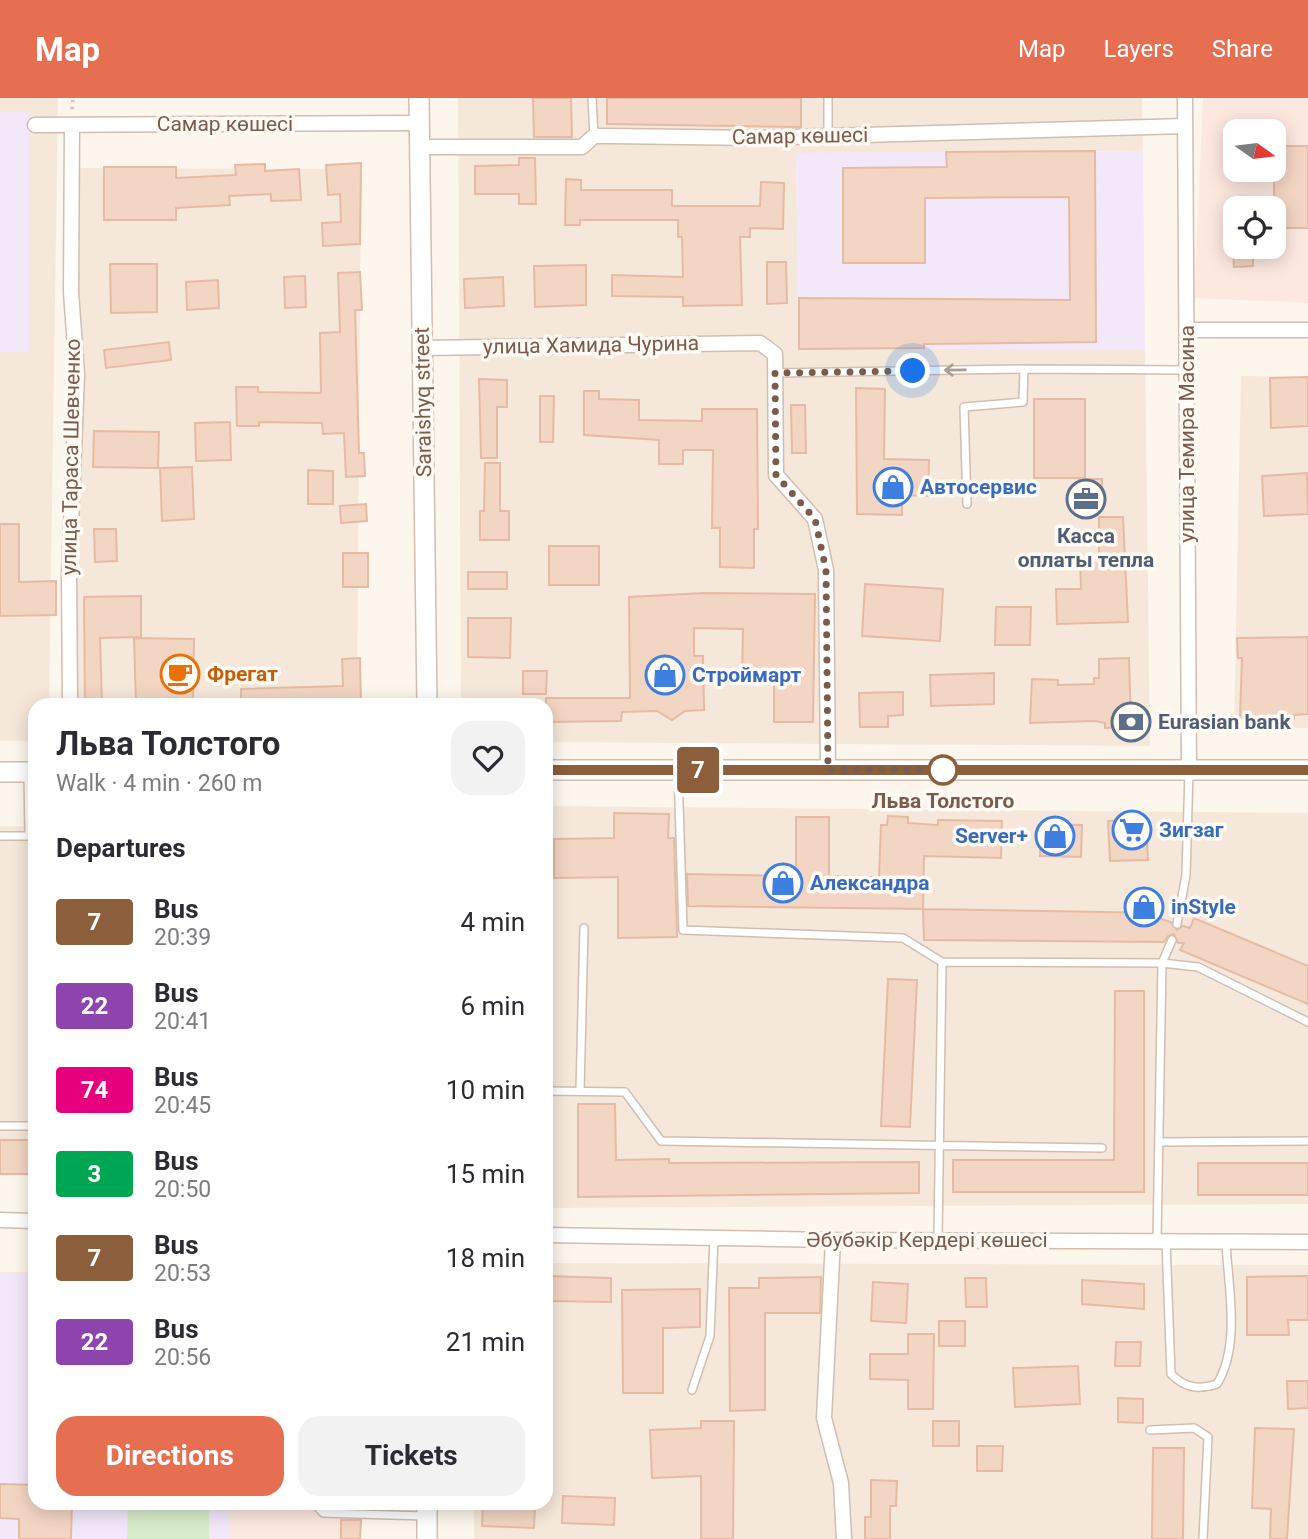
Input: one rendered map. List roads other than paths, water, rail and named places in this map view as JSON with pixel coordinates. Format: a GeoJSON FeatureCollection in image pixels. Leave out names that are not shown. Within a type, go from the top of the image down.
{"type":"FeatureCollection","features":[{"type":"Feature","properties":{"kind":"street","name":"Saraishyq street"},"geometry":{"type":"LineString","coordinates":[[419,98],[428,698]]}},
{"type":"Feature","properties":{"kind":"street","name":"улица Темира Масина"},"geometry":{"type":"LineString","coordinates":[[1185,98],[1189,770]]}},
{"type":"Feature","properties":{"kind":"street","name":"Самар көшесі"},"geometry":{"type":"LineString","coordinates":[[35,125],[419,123]]}},
{"type":"Feature","properties":{"kind":"street","name":"улица Тараса Шевченко"},"geometry":{"type":"LineString","coordinates":[[70,698],[69,575],[77,374],[71,292],[72,125]]}},
{"type":"Feature","properties":{"kind":"street","name":"Самар көшесі"},"geometry":{"type":"LineString","coordinates":[[419,147],[582,147],[594,136],[828,135],[1185,126]]}},
{"type":"Feature","properties":{"kind":"street"},"geometry":{"type":"LineString","coordinates":[[1187,330],[1308,330]]}},
{"type":"Feature","properties":{"kind":"street","name":"улица Хамида Чурина"},"geometry":{"type":"LineString","coordinates":[[422,348],[760,342],[775,354],[775,373]]}},
{"type":"Feature","properties":{"kind":"street"},"geometry":{"type":"LineString","coordinates":[[775,373],[776,475],[815,519],[826,570],[828,770]]}},
{"type":"Feature","properties":{"kind":"street"},"geometry":{"type":"LineString","coordinates":[[553,770],[1308,770]]}},
{"type":"Feature","properties":{"kind":"street"},"geometry":{"type":"LineString","coordinates":[[0,772],[28,772]]}},
{"type":"Feature","properties":{"kind":"street"},"geometry":{"type":"LineString","coordinates":[[0,1220],[28,1221]]}},
{"type":"Feature","properties":{"kind":"street","name":"Әбубәкір Кердері көшесі"},"geometry":{"type":"LineString","coordinates":[[553,1235],[833,1240],[1308,1242]]}},
{"type":"Feature","properties":{"kind":"street"},"geometry":{"type":"LineString","coordinates":[[833,1240],[824,1419],[841,1483],[844,1539]]}},
{"type":"Feature","properties":{"kind":"street"},"geometry":{"type":"LineString","coordinates":[[427,1510],[427,1539]]}},
{"type":"Feature","properties":{"kind":"lane"},"geometry":{"type":"LineString","coordinates":[[592,98],[594,136]]}},
{"type":"Feature","properties":{"kind":"lane"},"geometry":{"type":"LineString","coordinates":[[828,98],[828,135]]}},
{"type":"Feature","properties":{"kind":"lane"},"geometry":{"type":"LineString","coordinates":[[775,373],[1024,369],[1187,370]]}},
{"type":"Feature","properties":{"kind":"lane"},"geometry":{"type":"LineString","coordinates":[[967,504],[964,407],[1023,402],[1024,369]]}},
{"type":"Feature","properties":{"kind":"lane"},"geometry":{"type":"LineString","coordinates":[[678,770],[683,930],[903,938],[942,962],[1162,963],[1198,967],[1308,1022]]}},
{"type":"Feature","properties":{"kind":"lane"},"geometry":{"type":"LineString","coordinates":[[1177,924],[1186,875],[1189,770]]}},
{"type":"Feature","properties":{"kind":"lane"},"geometry":{"type":"LineString","coordinates":[[0,836],[28,836]]}},
{"type":"Feature","properties":{"kind":"lane"},"geometry":{"type":"LineString","coordinates":[[580,1091],[584,928]]}},
{"type":"Feature","properties":{"kind":"lane"},"geometry":{"type":"LineString","coordinates":[[1172,940],[1162,963],[1159,1142],[1162,1242],[1171,1374],[1182,1385],[1201,1388],[1217,1384],[1228,1358],[1230,1333],[1226,1243]]}},
{"type":"Feature","properties":{"kind":"lane"},"geometry":{"type":"LineString","coordinates":[[938,1239],[942,962]]}},
{"type":"Feature","properties":{"kind":"lane"},"geometry":{"type":"LineString","coordinates":[[553,1090],[625,1092],[662,1141],[938,1147],[1102,1147]]}},
{"type":"Feature","properties":{"kind":"lane"},"geometry":{"type":"LineString","coordinates":[[0,1126],[28,1126]]}},
{"type":"Feature","properties":{"kind":"lane"},"geometry":{"type":"LineString","coordinates":[[1159,1142],[1308,1141]]}},
{"type":"Feature","properties":{"kind":"lane"},"geometry":{"type":"LineString","coordinates":[[692,1390],[710,1336],[714,1238]]}},
{"type":"Feature","properties":{"kind":"lane"},"geometry":{"type":"LineString","coordinates":[[1150,1430],[1194,1428],[1208,1437],[1203,1539]]}},
{"type":"Feature","properties":{"kind":"lane"},"geometry":{"type":"LineString","coordinates":[[320,1510],[323,1513],[401,1510]]}},
{"type":"Feature","properties":{"kind":"place","name":"Автосервис"},"geometry":{"type":"Point","coordinates":[893,487]}},
{"type":"Feature","properties":{"kind":"place","name":"Касса оплаты тепла"},"geometry":{"type":"Point","coordinates":[1086,499]}},
{"type":"Feature","properties":{"kind":"place","name":"Фрегат"},"geometry":{"type":"Point","coordinates":[180,674]}},
{"type":"Feature","properties":{"kind":"place","name":"Строймарт"},"geometry":{"type":"Point","coordinates":[665,675]}},
{"type":"Feature","properties":{"kind":"place","name":"Eurasian bank"},"geometry":{"type":"Point","coordinates":[1131,722]}},
{"type":"Feature","properties":{"kind":"place","name":"Льва Толстого"},"geometry":{"type":"Point","coordinates":[943,770]}},
{"type":"Feature","properties":{"kind":"place","name":"Зигзаг"},"geometry":{"type":"Point","coordinates":[1132,830]}},
{"type":"Feature","properties":{"kind":"place","name":"Server+"},"geometry":{"type":"Point","coordinates":[1055,836]}},
{"type":"Feature","properties":{"kind":"place","name":"Александра"},"geometry":{"type":"Point","coordinates":[783,883]}},
{"type":"Feature","properties":{"kind":"place","name":"inStyle"},"geometry":{"type":"Point","coordinates":[1144,907]}}]}
